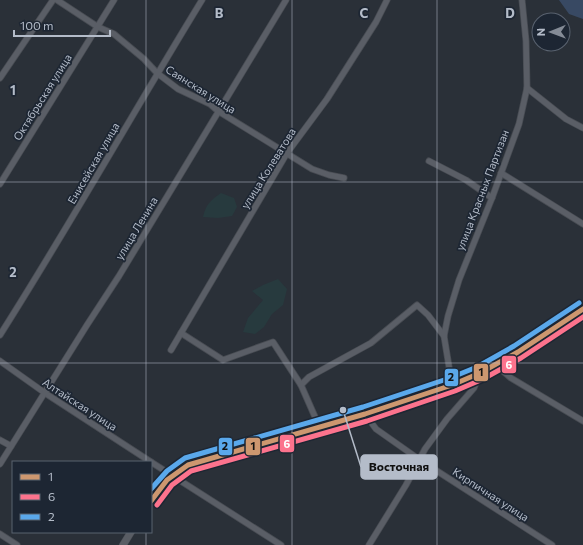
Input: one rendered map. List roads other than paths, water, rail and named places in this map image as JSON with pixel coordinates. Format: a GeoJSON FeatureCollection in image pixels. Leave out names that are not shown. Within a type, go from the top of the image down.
{"type":"FeatureCollection","features":[{"type":"Feature","properties":{"kind":"main road"},"geometry":{"type":"LineString","coordinates":[[152,500],[171,476],[188,465],[319,426],[366,414],[452,385],[496,365],[583,309]]}},
{"type":"Feature","properties":{"kind":"main road"},"geometry":{"type":"LineString","coordinates":[[123,545],[130,533]]}},
{"type":"Feature","properties":{"kind":"street"},"geometry":{"type":"LineString","coordinates":[[0,78],[53,0]]}},
{"type":"Feature","properties":{"kind":"street","name":"Саянская улица"},"geometry":{"type":"LineString","coordinates":[[57,0],[98,27],[114,34],[144,59],[157,73],[178,89],[210,104],[218,111],[312,169],[344,178]]}},
{"type":"Feature","properties":{"kind":"street","name":"Октябрьская улица"},"geometry":{"type":"LineString","coordinates":[[0,184],[114,0]]}},
{"type":"Feature","properties":{"kind":"street","name":"Енисейская улица"},"geometry":{"type":"LineString","coordinates":[[0,335],[32,285],[157,73],[202,0]]}},
{"type":"Feature","properties":{"kind":"street","name":"улица Ленина"},"geometry":{"type":"LineString","coordinates":[[0,464],[119,276],[286,0]]}},
{"type":"Feature","properties":{"kind":"street","name":"улица Колеватова"},"geometry":{"type":"LineString","coordinates":[[171,350],[287,153],[327,99],[376,22],[387,0]]}},
{"type":"Feature","properties":{"kind":"street","name":"улица Красных Партизан"},"geometry":{"type":"LineString","coordinates":[[452,385],[444,336],[448,316],[459,280],[492,198],[519,124],[527,88],[526,41],[522,0]]}},
{"type":"Feature","properties":{"kind":"street"},"geometry":{"type":"LineString","coordinates":[[527,88],[566,119],[583,128]]}},
{"type":"Feature","properties":{"kind":"street"},"geometry":{"type":"LineString","coordinates":[[429,161],[466,180],[492,198]]}},
{"type":"Feature","properties":{"kind":"street"},"geometry":{"type":"LineString","coordinates":[[501,173],[583,224]]}},
{"type":"Feature","properties":{"kind":"street"},"geometry":{"type":"LineString","coordinates":[[301,385],[309,377],[371,343],[417,306],[428,315],[444,336]]}},
{"type":"Feature","properties":{"kind":"street"},"geometry":{"type":"LineString","coordinates":[[576,314],[583,319]]}},
{"type":"Feature","properties":{"kind":"street"},"geometry":{"type":"LineString","coordinates":[[181,333],[223,360],[273,342],[301,385],[319,426]]}},
{"type":"Feature","properties":{"kind":"street","name":"Алтайская улица"},"geometry":{"type":"LineString","coordinates":[[0,361],[45,393],[149,461]]}},
{"type":"Feature","properties":{"kind":"street"},"geometry":{"type":"LineString","coordinates":[[496,365],[511,378],[583,421]]}},
{"type":"Feature","properties":{"kind":"street"},"geometry":{"type":"LineString","coordinates":[[369,545],[406,485],[425,449],[447,419],[474,388],[480,373]]}},
{"type":"Feature","properties":{"kind":"street","name":"Кирпичная улица"},"geometry":{"type":"LineString","coordinates":[[366,414],[376,429],[420,460],[552,545]]}},
{"type":"Feature","properties":{"kind":"street"},"geometry":{"type":"LineString","coordinates":[[0,440],[11,446]]}},
{"type":"Feature","properties":{"kind":"street","name":"Алтайская улица"},"geometry":{"type":"LineString","coordinates":[[152,463],[281,545]]}},
{"type":"Feature","properties":{"kind":"street"},"geometry":{"type":"LineString","coordinates":[[0,534],[17,545]]}},
{"type":"Feature","properties":{"kind":"water"},"geometry":{"type":"Polygon","coordinates":[[[559,0],[583,0],[583,19],[571,15],[571,12],[568,12],[559,0]]]}},
{"type":"Feature","properties":{"kind":"place","name":"Восточная"},"geometry":{"type":"Point","coordinates":[343,410]}}]}
